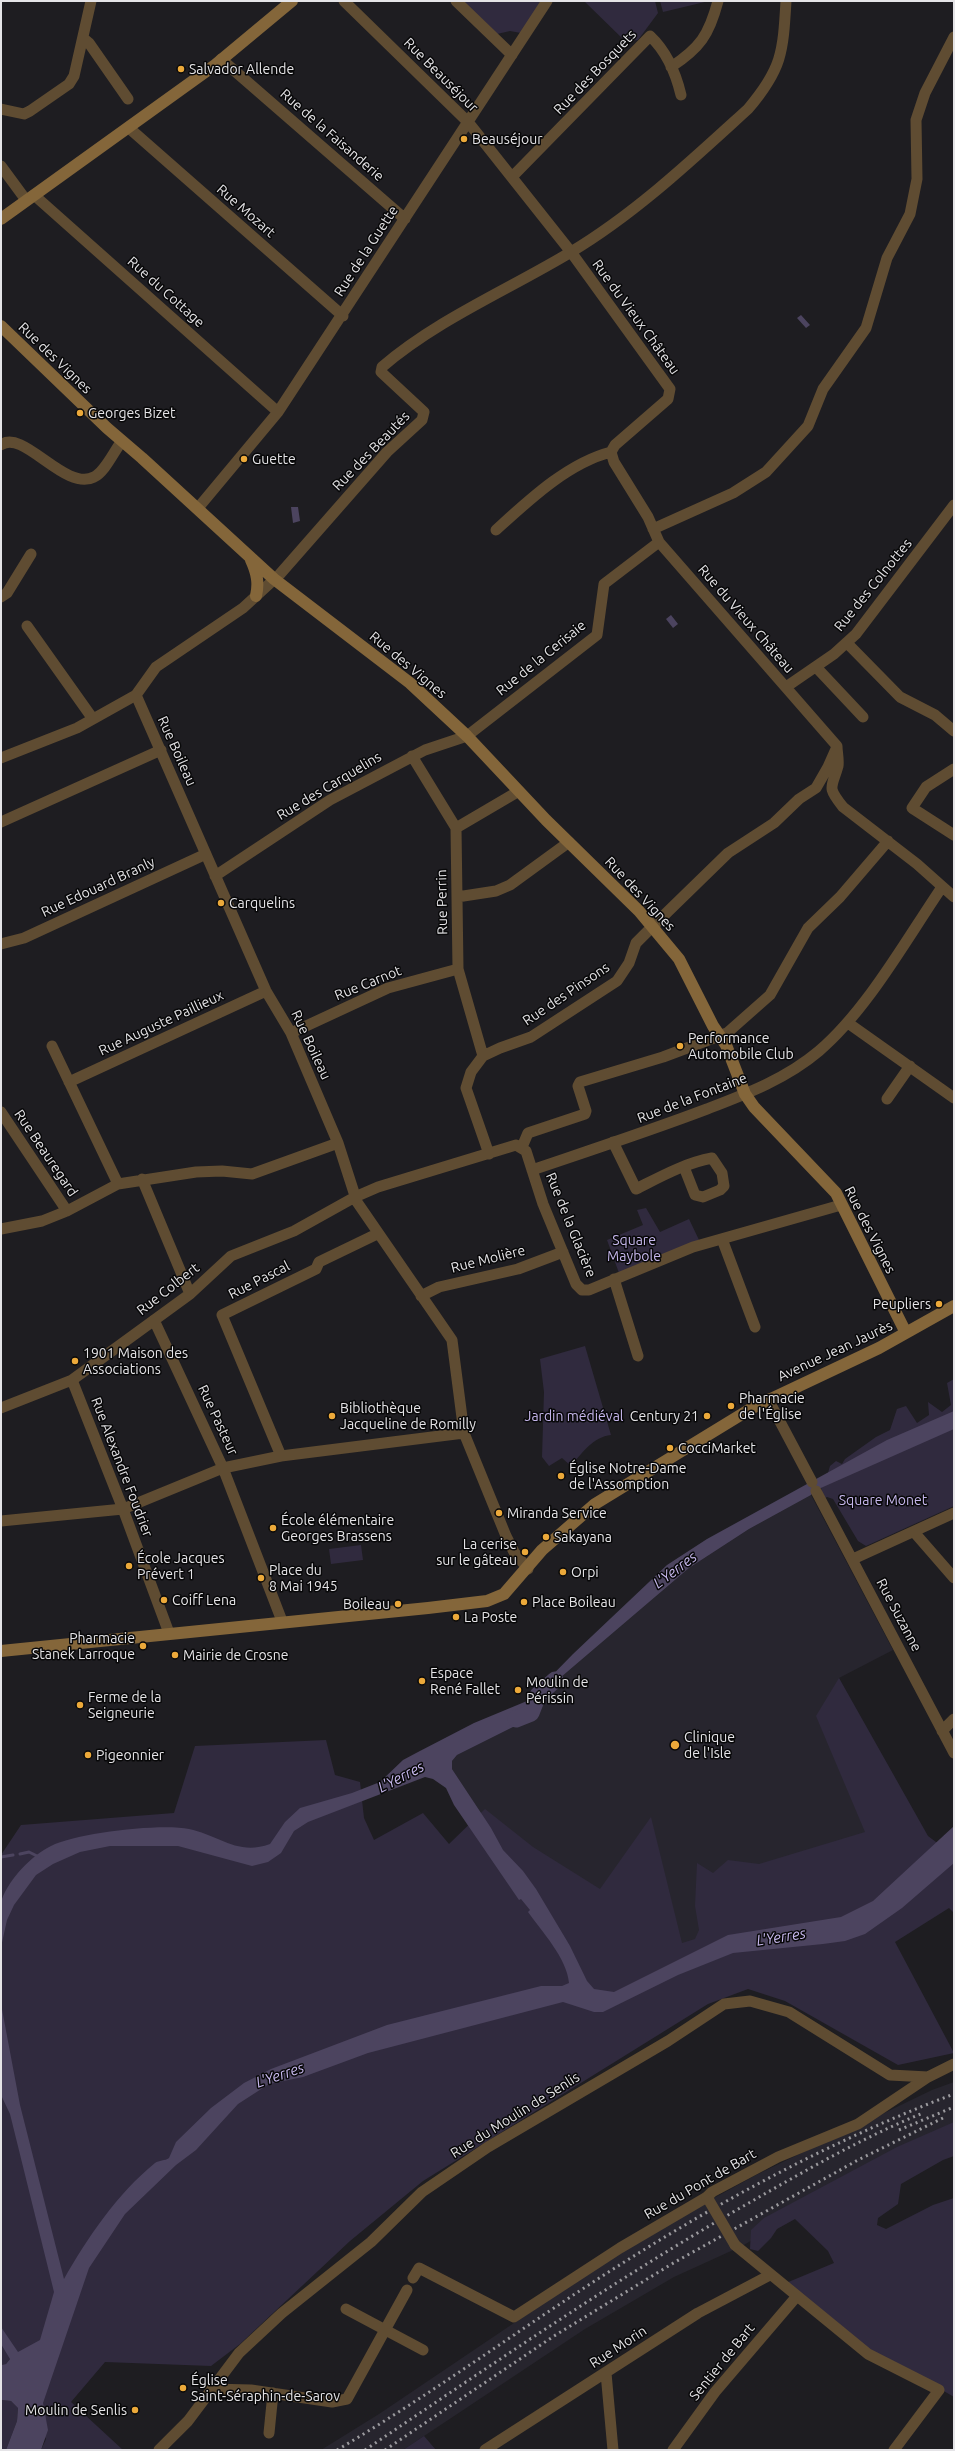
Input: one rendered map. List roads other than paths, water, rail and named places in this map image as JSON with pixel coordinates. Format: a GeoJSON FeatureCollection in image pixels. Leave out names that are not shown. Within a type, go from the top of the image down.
{"type":"FeatureCollection","features":[{"type":"Feature","properties":{"kind":"street"},"geometry":{"type":"LineString","coordinates":[[1,109],[24,114],[69,84],[74,76],[91,1]]}},
{"type":"Feature","properties":{"kind":"street"},"geometry":{"type":"LineString","coordinates":[[1,219],[130,128],[222,59],[292,1]]}},
{"type":"Feature","properties":{"kind":"street","name":"Rue Beauséjour"},"geometry":{"type":"LineString","coordinates":[[344,1],[468,122],[571,252]]}},
{"type":"Feature","properties":{"kind":"street"},"geometry":{"type":"LineString","coordinates":[[456,1],[512,55]]}},
{"type":"Feature","properties":{"kind":"street","name":"Rue de la Guette"},"geometry":{"type":"LineString","coordinates":[[198,508],[278,412],[343,316],[547,1]]}},
{"type":"Feature","properties":{"kind":"street"},"geometry":{"type":"LineString","coordinates":[[671,67],[692,53],[704,37],[718,1]]}},
{"type":"Feature","properties":{"kind":"street","name":"Rue du Vieux Château"},"geometry":{"type":"LineString","coordinates":[[786,1],[779,62],[766,88],[748,110],[623,218],[571,252],[670,389],[668,399],[615,445],[611,452],[614,462],[653,528],[659,542],[837,746]]}},
{"type":"Feature","properties":{"kind":"street","name":"Rue des Bosquets"},"geometry":{"type":"LineString","coordinates":[[512,177],[650,36],[660,45],[678,82],[682,96]]}},
{"type":"Feature","properties":{"kind":"street"},"geometry":{"type":"LineString","coordinates":[[653,528],[733,493],[766,472],[808,426],[823,389],[866,328],[887,258],[910,214],[917,179],[916,120],[925,93],[954,37]]}},
{"type":"Feature","properties":{"kind":"street"},"geometry":{"type":"LineString","coordinates":[[83,38],[89,43],[128,99]]}},
{"type":"Feature","properties":{"kind":"street","name":"Rue de la Faisanderie"},"geometry":{"type":"LineString","coordinates":[[222,59],[405,219]]}},
{"type":"Feature","properties":{"kind":"street","name":"Rue Mozart"},"geometry":{"type":"LineString","coordinates":[[130,128],[343,316]]}},
{"type":"Feature","properties":{"kind":"street","name":"Rue du Cottage"},"geometry":{"type":"LineString","coordinates":[[1,166],[30,198],[278,412]]}},
{"type":"Feature","properties":{"kind":"street","name":"Rue des Beautés"},"geometry":{"type":"LineString","coordinates":[[274,579],[387,452],[422,420],[424,412],[381,372],[382,367],[408,345],[571,252]]}},
{"type":"Feature","properties":{"kind":"street","name":"Rue des Vignes"},"geometry":{"type":"LineString","coordinates":[[1,326],[22,348],[122,441],[198,508],[274,579],[410,682],[467,736],[569,842],[614,885],[652,927],[679,959],[713,1026],[720,1035],[745,1094],[754,1107],[836,1193],[906,1333]]}},
{"type":"Feature","properties":{"kind":"street"},"geometry":{"type":"LineString","coordinates":[[1,445],[5,442],[17,443],[70,476],[81,479],[94,478],[122,441]]}},
{"type":"Feature","properties":{"kind":"street"},"geometry":{"type":"LineString","coordinates":[[496,530],[555,481],[598,455],[611,452]]}},
{"type":"Feature","properties":{"kind":"street","name":"Rue des Colnottes"},"geometry":{"type":"LineString","coordinates":[[786,687],[816,667],[847,643],[910,566],[954,505]]}},
{"type":"Feature","properties":{"kind":"street","name":"Rue de la Cerisaie"},"geometry":{"type":"LineString","coordinates":[[467,736],[597,635],[604,584],[659,542]]}},
{"type":"Feature","properties":{"kind":"street"},"geometry":{"type":"LineString","coordinates":[[1,596],[6,593],[31,554]]}},
{"type":"Feature","properties":{"kind":"street","name":"Rue des Vignes"},"geometry":{"type":"LineString","coordinates":[[249,556],[256,571],[258,586],[256,596]]}},
{"type":"Feature","properties":{"kind":"street"},"geometry":{"type":"LineString","coordinates":[[1,758],[77,728],[136,695],[156,667],[243,608],[274,579]]}},
{"type":"Feature","properties":{"kind":"street"},"geometry":{"type":"LineString","coordinates":[[27,626],[93,719]]}},
{"type":"Feature","properties":{"kind":"street"},"geometry":{"type":"LineString","coordinates":[[847,643],[900,696],[934,715],[954,731]]}},
{"type":"Feature","properties":{"kind":"street"},"geometry":{"type":"LineString","coordinates":[[816,667],[864,717]]}},
{"type":"Feature","properties":{"kind":"street","name":"Rue Boileau"},"geometry":{"type":"LineString","coordinates":[[136,695],[266,991],[291,1033],[338,1143],[355,1197],[377,1234],[452,1340],[464,1433],[506,1536],[514,1552],[528,1569]]}},
{"type":"Feature","properties":{"kind":"street","name":"Rue des Carquelins"},"geometry":{"type":"LineString","coordinates":[[215,876],[330,800],[412,756],[467,736]]}},
{"type":"Feature","properties":{"kind":"street"},"geometry":{"type":"LineString","coordinates":[[837,746],[838,765],[831,783],[834,795],[843,807],[888,841],[954,897]]}},
{"type":"Feature","properties":{"kind":"street","name":"Rue des Pinsons"},"geometry":{"type":"LineString","coordinates":[[489,1154],[466,1088],[471,1072],[483,1056],[531,1037],[617,981],[629,963],[636,943],[728,853],[774,823],[799,799],[816,788],[828,767],[837,746]]}},
{"type":"Feature","properties":{"kind":"street"},"geometry":{"type":"LineString","coordinates":[[1,822],[161,750]]}},
{"type":"Feature","properties":{"kind":"street"},"geometry":{"type":"LineString","coordinates":[[412,756],[456,828],[519,791]]}},
{"type":"Feature","properties":{"kind":"street"},"geometry":{"type":"LineString","coordinates":[[954,769],[926,787],[912,808],[954,835]]}},
{"type":"Feature","properties":{"kind":"street","name":"Rue Perrin"},"geometry":{"type":"LineString","coordinates":[[456,828],[458,969],[483,1056]]}},
{"type":"Feature","properties":{"kind":"street"},"geometry":{"type":"LineString","coordinates":[[355,1197],[378,1187],[516,1145],[522,1147],[528,1133],[584,1114],[586,1111],[578,1086],[580,1082],[663,1057],[727,1033],[770,995],[808,928],[840,896],[888,841]]}},
{"type":"Feature","properties":{"kind":"street"},"geometry":{"type":"LineString","coordinates":[[457,897],[496,891],[510,885],[569,842]]}},
{"type":"Feature","properties":{"kind":"street","name":"Rue Edouard Branly"},"geometry":{"type":"LineString","coordinates":[[1,944],[24,938],[206,854]]}},
{"type":"Feature","properties":{"kind":"street","name":"Rue de la Fontaine"},"geometry":{"type":"LineString","coordinates":[[532,1170],[666,1125],[745,1094],[790,1072],[819,1051],[848,1023],[942,887]]}},
{"type":"Feature","properties":{"kind":"street","name":"Rue Carnot"},"geometry":{"type":"LineString","coordinates":[[291,1033],[388,988],[458,969]]}},
{"type":"Feature","properties":{"kind":"street","name":"Rue Auguste Paillieux"},"geometry":{"type":"LineString","coordinates":[[69,1082],[266,991]]}},
{"type":"Feature","properties":{"kind":"street"},"geometry":{"type":"LineString","coordinates":[[848,1023],[954,1098]]}},
{"type":"Feature","properties":{"kind":"street"},"geometry":{"type":"LineString","coordinates":[[52,1046],[118,1184]]}},
{"type":"Feature","properties":{"kind":"street"},"geometry":{"type":"LineString","coordinates":[[887,1099],[910,1066]]}},
{"type":"Feature","properties":{"kind":"street","name":"Rue Beauregard"},"geometry":{"type":"LineString","coordinates":[[1,1112],[67,1211]]}},
{"type":"Feature","properties":{"kind":"street"},"geometry":{"type":"LineString","coordinates":[[613,1142],[636,1189],[684,1167]]}},
{"type":"Feature","properties":{"kind":"street"},"geometry":{"type":"LineString","coordinates":[[1,1229],[42,1221],[67,1211],[118,1184],[142,1179],[196,1172],[252,1174],[338,1143]]}},
{"type":"Feature","properties":{"kind":"street","name":"Rue de la Glacière"},"geometry":{"type":"LineString","coordinates":[[522,1147],[526,1151],[576,1284],[582,1290],[589,1290],[693,1247],[841,1205]]}},
{"type":"Feature","properties":{"kind":"street"},"geometry":{"type":"LineString","coordinates":[[142,1179],[190,1294]]}},
{"type":"Feature","properties":{"kind":"street","name":"Rue Colbert"},"geometry":{"type":"LineString","coordinates":[[1,1408],[72,1380],[190,1294],[231,1256],[294,1231],[355,1197]]}},
{"type":"Feature","properties":{"kind":"street","name":"Rue Pascal"},"geometry":{"type":"LineString","coordinates":[[281,1456],[222,1315],[316,1269],[319,1262],[377,1234]]}},
{"type":"Feature","properties":{"kind":"street"},"geometry":{"type":"LineString","coordinates":[[722,1239],[755,1328]]}},
{"type":"Feature","properties":{"kind":"street","name":"Rue Molière"},"geometry":{"type":"LineString","coordinates":[[422,1296],[439,1287],[518,1269],[563,1252]]}},
{"type":"Feature","properties":{"kind":"street"},"geometry":{"type":"LineString","coordinates":[[614,1279],[638,1356]]}},
{"type":"Feature","properties":{"kind":"street","name":"Avenue Jean Jaurès"},"geometry":{"type":"LineString","coordinates":[[1,1651],[487,1601],[504,1594],[528,1569],[546,1546],[595,1504],[768,1399],[906,1333],[954,1306]]}},
{"type":"Feature","properties":{"kind":"street","name":"Rue Pasteur"},"geometry":{"type":"LineString","coordinates":[[154,1320],[223,1468],[282,1621]]}},
{"type":"Feature","properties":{"kind":"street","name":"Rue Alexandre Foudrier"},"geometry":{"type":"LineString","coordinates":[[72,1380],[123,1509],[168,1633]]}},
{"type":"Feature","properties":{"kind":"street","name":"Rue Suzanne"},"geometry":{"type":"LineString","coordinates":[[768,1399],[954,1753]]}},
{"type":"Feature","properties":{"kind":"street"},"geometry":{"type":"LineString","coordinates":[[1,1521],[123,1509],[223,1468],[281,1456],[464,1433]]}},
{"type":"Feature","properties":{"kind":"street"},"geometry":{"type":"LineString","coordinates":[[853,1559],[954,1513]]}},
{"type":"Feature","properties":{"kind":"street"},"geometry":{"type":"LineString","coordinates":[[914,1532],[954,1578]]}},
{"type":"Feature","properties":{"kind":"street"},"geometry":{"type":"LineString","coordinates":[[942,1731],[954,1719]]}},
{"type":"Feature","properties":{"kind":"street","name":"Rue du Moulin de Senlis"},"geometry":{"type":"LineString","coordinates":[[159,2450],[188,2422],[239,2353],[271,2323],[371,2242],[422,2192],[488,2147],[668,2041],[724,2004],[750,2001],[789,2012],[890,2075],[928,2077],[954,2064]]}},
{"type":"Feature","properties":{"kind":"street","name":"Rue du Pont de Bart"},"geometry":{"type":"LineString","coordinates":[[414,2278],[419,2268],[514,2317],[620,2248],[707,2197],[712,2192],[778,2157],[858,2124],[928,2077]]}},
{"type":"Feature","properties":{"kind":"street"},"geometry":{"type":"LineString","coordinates":[[707,2197],[736,2245],[770,2275],[868,2354],[939,2390],[894,2450]]}},
{"type":"Feature","properties":{"kind":"street","name":"Rue Morin"},"geometry":{"type":"LineString","coordinates":[[486,2450],[698,2313],[770,2275]]}},
{"type":"Feature","properties":{"kind":"street"},"geometry":{"type":"LineString","coordinates":[[211,2389],[273,2393],[332,2402],[347,2399],[407,2290]]}},
{"type":"Feature","properties":{"kind":"street","name":"Sentier de Bart"},"geometry":{"type":"LineString","coordinates":[[673,2450],[715,2392],[797,2296]]}},
{"type":"Feature","properties":{"kind":"street"},"geometry":{"type":"LineString","coordinates":[[346,2309],[423,2350]]}},
{"type":"Feature","properties":{"kind":"street"},"geometry":{"type":"LineString","coordinates":[[606,2373],[613,2450]]}},
{"type":"Feature","properties":{"kind":"street"},"geometry":{"type":"LineString","coordinates":[[268,2433],[273,2393]]}},
{"type":"Feature","properties":{"kind":"water"},"geometry":{"type":"Polygon","coordinates":[[[801,315],[810,325],[806,328],[797,318],[801,315]]]}},
{"type":"Feature","properties":{"kind":"water"},"geometry":{"type":"Polygon","coordinates":[[[291,507],[298,507],[300,521],[293,523],[291,507]]]}},
{"type":"Feature","properties":{"kind":"water"},"geometry":{"type":"Polygon","coordinates":[[[671,615],[678,624],[673,628],[666,619],[671,615]]]}},
{"type":"Feature","properties":{"kind":"water"},"geometry":{"type":"Polygon","coordinates":[[[954,1411],[954,1429],[814,1491],[811,1495],[749,1529],[689,1568],[533,1701],[533,1715],[527,1720],[457,1755],[452,1761],[452,1769],[491,1828],[503,1850],[523,1871],[536,1889],[570,1946],[587,1981],[594,1989],[614,1992],[728,1935],[841,1917],[873,1901],[954,1826],[954,1863],[902,1908],[865,1934],[845,1941],[733,1953],[678,1975],[603,2012],[594,2012],[563,2002],[368,2053],[303,2077],[269,2084],[238,2104],[196,2150],[176,2165],[125,2214],[89,2268],[43,2403],[48,2430],[41,2450],[6,2450],[17,2421],[18,2408],[11,2401],[1,2400],[1,2365],[6,2364],[10,2359],[1,2344],[1,2327],[18,2352],[40,2340],[54,2292],[10,2114],[1,2095],[1,2004],[20,2105],[64,2279],[93,2232],[128,2188],[155,2163],[169,2158],[176,2142],[211,2108],[244,2083],[271,2069],[387,2025],[541,1986],[562,1986],[569,1983],[564,1964],[559,1955],[528,1912],[530,1910],[521,1899],[519,1900],[454,1805],[446,1788],[433,1779],[425,1777],[308,1822],[294,1831],[281,1853],[268,1862],[252,1866],[178,1846],[110,1846],[80,1852],[53,1864],[36,1875],[14,1905],[7,1920],[1,1947],[2,1899],[10,1883],[22,1868],[43,1850],[63,1841],[119,1830],[176,1827],[200,1832],[228,1843],[248,1848],[270,1844],[285,1822],[300,1808],[352,1793],[380,1782],[403,1760],[474,1723],[527,1701],[573,1654],[667,1565],[707,1539],[887,1440],[954,1411]]]}},
{"type":"Feature","properties":{"kind":"waterway","name":"L'Yerres"},"geometry":{"type":"LineString","coordinates":[[516,1719],[531,1713],[538,1695],[555,1680]]}},
{"type":"Feature","properties":{"kind":"waterway"},"geometry":{"type":"LineString","coordinates":[[20,1854],[29,1852],[39,1857]]}},
{"type":"Feature","properties":{"kind":"waterway"},"geometry":{"type":"LineString","coordinates":[[1,1857],[13,1855]]}},
{"type":"Feature","properties":{"kind":"railway"},"geometry":{"type":"LineString","coordinates":[[337,2450],[440,2385],[607,2273],[690,2222],[819,2152],[909,2112],[954,2094]]}},
{"type":"Feature","properties":{"kind":"railway"},"geometry":{"type":"LineString","coordinates":[[899,2130],[954,2107]]}},
{"type":"Feature","properties":{"kind":"railway"},"geometry":{"type":"LineString","coordinates":[[365,2450],[557,2321],[704,2229],[774,2188],[837,2154],[879,2132],[923,2113]]}},
{"type":"Feature","properties":{"kind":"railway"},"geometry":{"type":"LineString","coordinates":[[385,2450],[554,2336],[675,2262],[858,2160],[945,2117]]}},
{"type":"Feature","properties":{"kind":"place","name":"Salvador Allende"},"geometry":{"type":"Point","coordinates":[181,69]}},
{"type":"Feature","properties":{"kind":"place","name":"Beauséjour"},"geometry":{"type":"Point","coordinates":[464,139]}},
{"type":"Feature","properties":{"kind":"place","name":"Georges Bizet"},"geometry":{"type":"Point","coordinates":[80,413]}},
{"type":"Feature","properties":{"kind":"place","name":"Guette"},"geometry":{"type":"Point","coordinates":[244,459]}},
{"type":"Feature","properties":{"kind":"place","name":"Carquelins"},"geometry":{"type":"Point","coordinates":[221,903]}},
{"type":"Feature","properties":{"kind":"place","name":"Performance Automobile Club"},"geometry":{"type":"Point","coordinates":[680,1046]}},
{"type":"Feature","properties":{"kind":"place","name":"Peupliers"},"geometry":{"type":"Point","coordinates":[939,1304]}},
{"type":"Feature","properties":{"kind":"place","name":"1901 Maison des Associations"},"geometry":{"type":"Point","coordinates":[75,1361]}},
{"type":"Feature","properties":{"kind":"place","name":"Pharmacie de l'Église"},"geometry":{"type":"Point","coordinates":[731,1406]}},
{"type":"Feature","properties":{"kind":"place","name":"Bibliothèque Jacqueline de Romilly"},"geometry":{"type":"Point","coordinates":[332,1416]}},
{"type":"Feature","properties":{"kind":"place","name":"Century 21"},"geometry":{"type":"Point","coordinates":[707,1416]}},
{"type":"Feature","properties":{"kind":"place","name":"CocciMarket"},"geometry":{"type":"Point","coordinates":[670,1448]}},
{"type":"Feature","properties":{"kind":"place","name":"Église Notre-Dame de l'Assomption"},"geometry":{"type":"Point","coordinates":[561,1476]}},
{"type":"Feature","properties":{"kind":"place","name":"Miranda Service"},"geometry":{"type":"Point","coordinates":[499,1513]}},
{"type":"Feature","properties":{"kind":"place","name":"École élémentaire Georges Brassens"},"geometry":{"type":"Point","coordinates":[273,1528]}},
{"type":"Feature","properties":{"kind":"place","name":"Sakayana"},"geometry":{"type":"Point","coordinates":[546,1537]}},
{"type":"Feature","properties":{"kind":"place","name":"La cerise sur le gâteau"},"geometry":{"type":"Point","coordinates":[525,1552]}},
{"type":"Feature","properties":{"kind":"place","name":"École Jacques Prévert 1"},"geometry":{"type":"Point","coordinates":[129,1566]}},
{"type":"Feature","properties":{"kind":"place","name":"Orpi"},"geometry":{"type":"Point","coordinates":[563,1572]}},
{"type":"Feature","properties":{"kind":"place","name":"Place du 8 Mai 1945"},"geometry":{"type":"Point","coordinates":[261,1578]}},
{"type":"Feature","properties":{"kind":"place","name":"Coiff Lena"},"geometry":{"type":"Point","coordinates":[164,1600]}},
{"type":"Feature","properties":{"kind":"place","name":"Place Boileau"},"geometry":{"type":"Point","coordinates":[524,1602]}},
{"type":"Feature","properties":{"kind":"place","name":"Boileau"},"geometry":{"type":"Point","coordinates":[398,1604]}},
{"type":"Feature","properties":{"kind":"place","name":"La Poste"},"geometry":{"type":"Point","coordinates":[456,1617]}},
{"type":"Feature","properties":{"kind":"place","name":"Pharmacie Stanek Larroque"},"geometry":{"type":"Point","coordinates":[143,1646]}},
{"type":"Feature","properties":{"kind":"place","name":"Mairie de Crosne"},"geometry":{"type":"Point","coordinates":[175,1655]}},
{"type":"Feature","properties":{"kind":"place","name":"Espace René Fallet"},"geometry":{"type":"Point","coordinates":[422,1681]}},
{"type":"Feature","properties":{"kind":"place","name":"Moulin de Périssin"},"geometry":{"type":"Point","coordinates":[518,1690]}},
{"type":"Feature","properties":{"kind":"place","name":"Ferme de la Seigneurie"},"geometry":{"type":"Point","coordinates":[80,1705]}},
{"type":"Feature","properties":{"kind":"place","name":"Clinique de l'Isle"},"geometry":{"type":"Point","coordinates":[675,1745]}},
{"type":"Feature","properties":{"kind":"place","name":"Pigeonnier"},"geometry":{"type":"Point","coordinates":[88,1755]}},
{"type":"Feature","properties":{"kind":"place","name":"Église Saint-Séraphin-de-Sarov"},"geometry":{"type":"Point","coordinates":[183,2388]}},
{"type":"Feature","properties":{"kind":"place","name":"Moulin de Senlis"},"geometry":{"type":"Point","coordinates":[135,2410]}},
{"type":"Feature","properties":{"kind":"park label","name":"Square Maybole"},"geometry":{"type":"Point","coordinates":[634,1248]}},
{"type":"Feature","properties":{"kind":"park label","name":"Jardin médiéval"},"geometry":{"type":"Point","coordinates":[574,1416]}},
{"type":"Feature","properties":{"kind":"park label","name":"Square Monet"},"geometry":{"type":"Point","coordinates":[883,1500]}}]}
